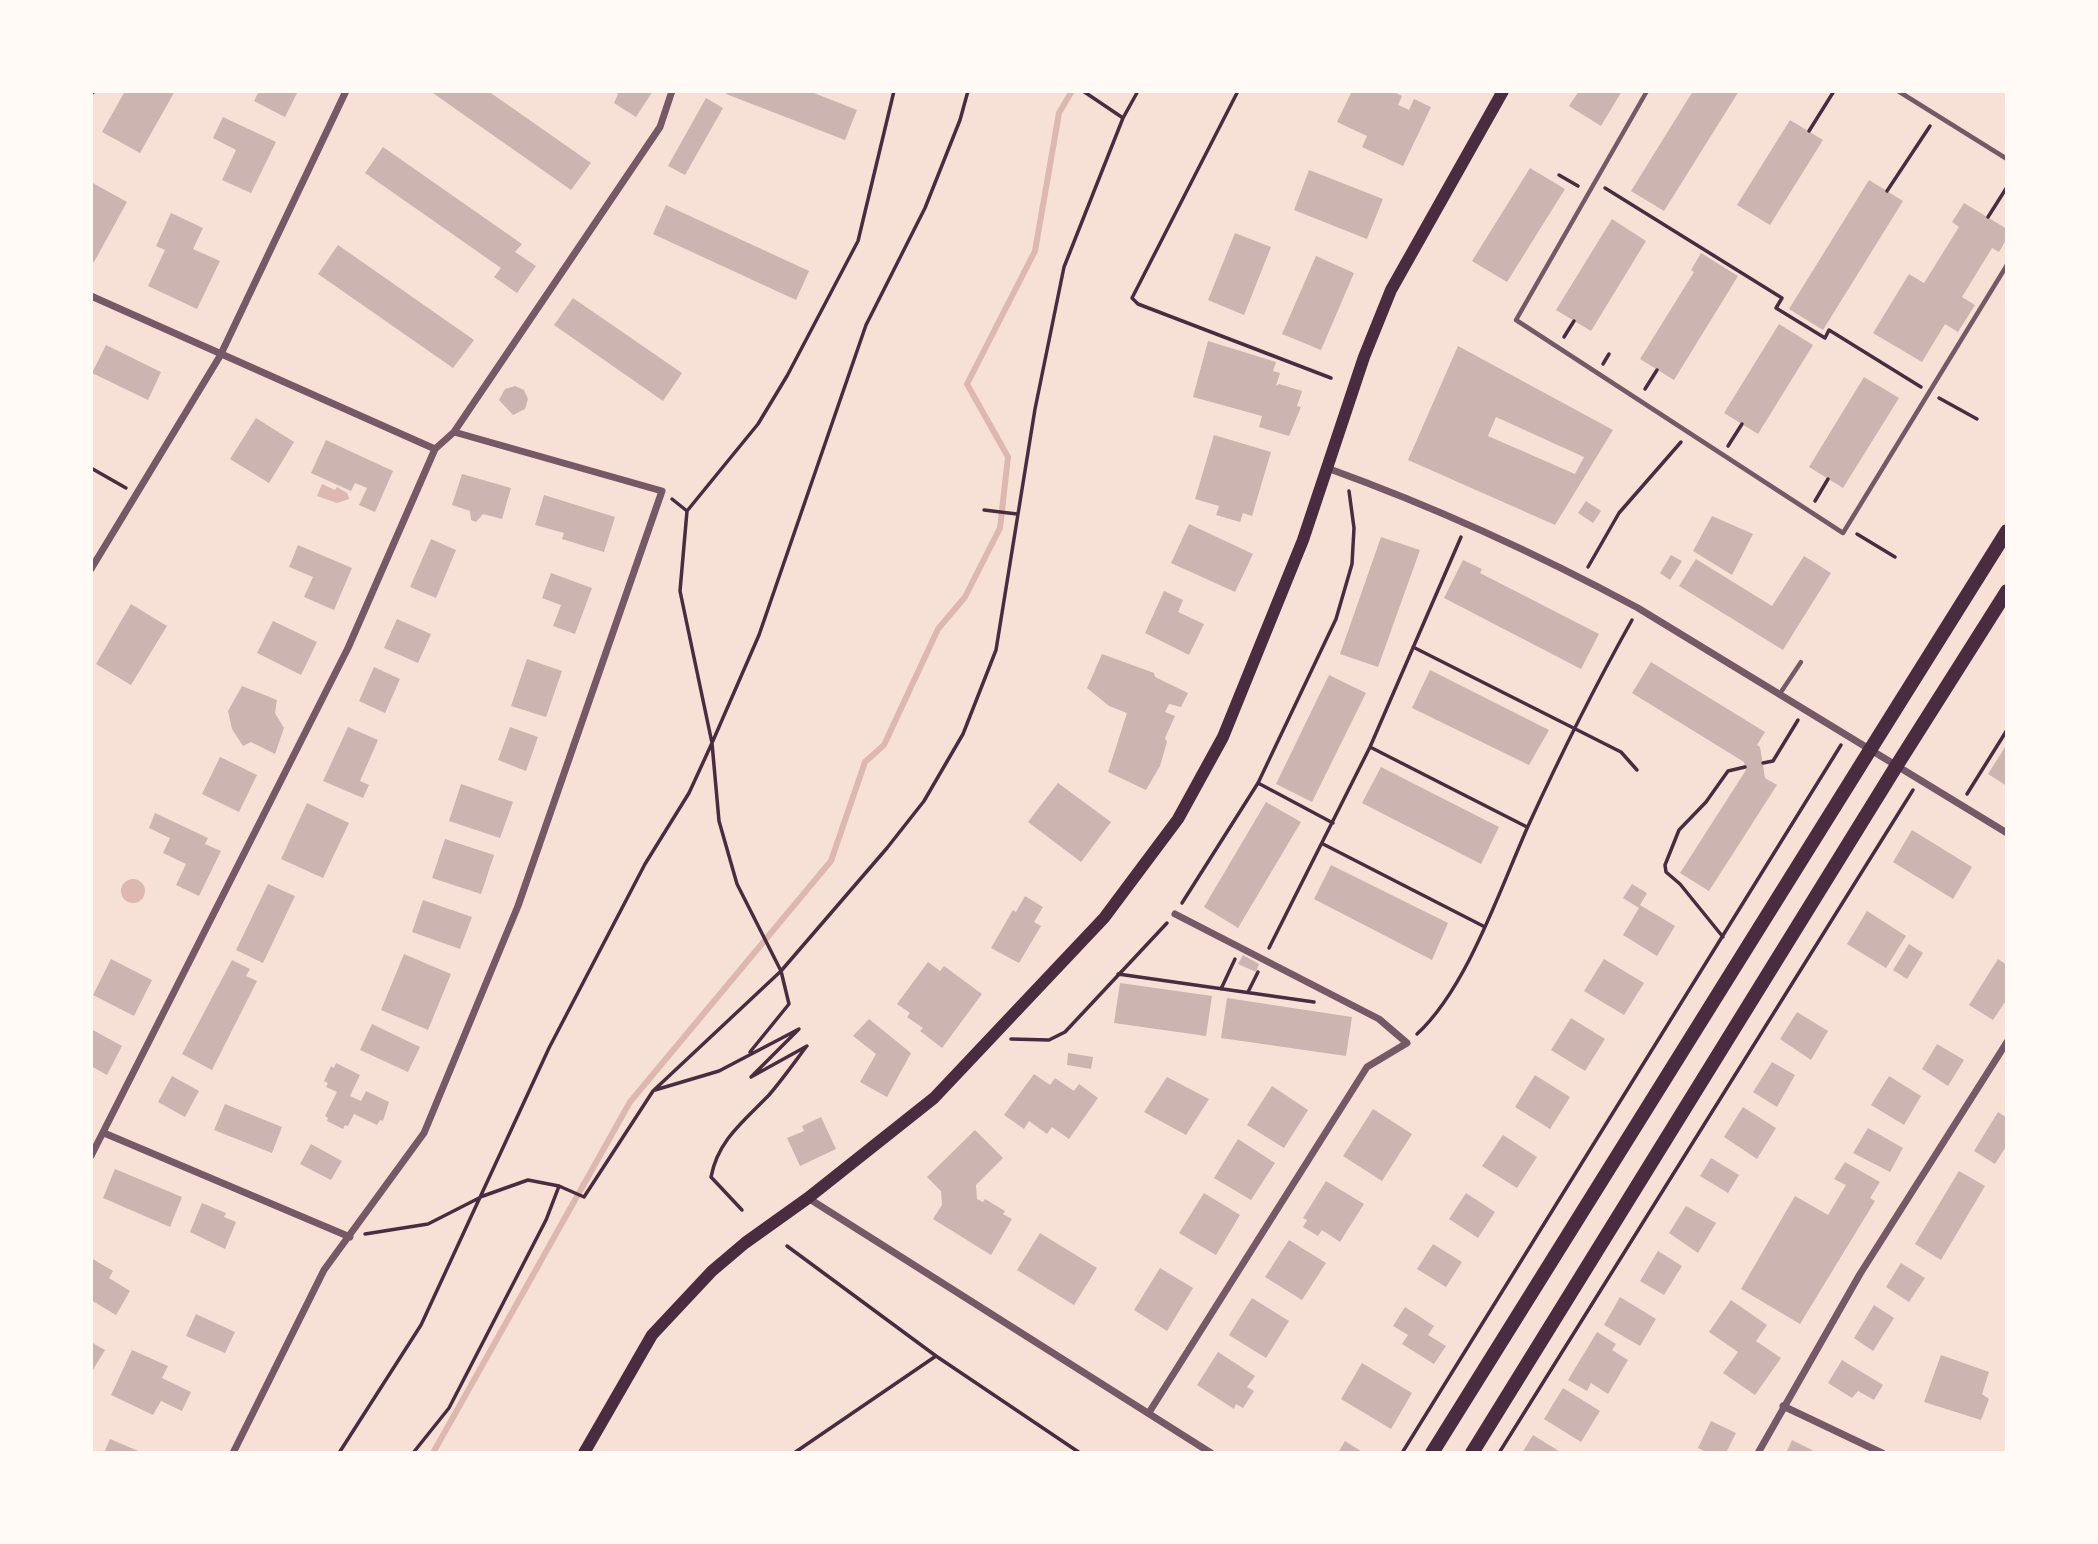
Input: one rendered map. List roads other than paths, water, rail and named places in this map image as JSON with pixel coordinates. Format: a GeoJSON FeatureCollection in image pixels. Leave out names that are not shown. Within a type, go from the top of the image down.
{"type":"FeatureCollection","features":[{"type":"Feature","properties":{"kind":"main road"},"geometry":{"type":"LineString","coordinates":[[584,1453],[652,1335],[712,1271],[745,1242],[808,1198],[934,1098],[1104,918],[1178,819],[1223,737],[1303,540],[1364,357],[1391,290],[1503,91]]}},
{"type":"Feature","properties":{"kind":"main road"},"geometry":{"type":"LineString","coordinates":[[1432,1453],[2007,531]]}},
{"type":"Feature","properties":{"kind":"main road"},"geometry":{"type":"LineString","coordinates":[[1472,1453],[2007,591]]}},
{"type":"Feature","properties":{"kind":"street"},"geometry":{"type":"LineString","coordinates":[[91,569],[220,356],[346,91]]}},
{"type":"Feature","properties":{"kind":"street"},"geometry":{"type":"LineString","coordinates":[[91,1156],[94,1141],[104,1133],[348,648],[435,449],[454,432],[660,127],[672,91]]}},
{"type":"Feature","properties":{"kind":"street"},"geometry":{"type":"LineString","coordinates":[[91,296],[220,356],[435,449]]}},
{"type":"Feature","properties":{"kind":"street"},"geometry":{"type":"LineString","coordinates":[[233,1453],[324,1270],[424,1133],[518,906],[662,491],[454,432]]}},
{"type":"Feature","properties":{"kind":"street"},"geometry":{"type":"LineString","coordinates":[[1327,468],[1468,523],[1583,578],[1638,608],[2007,833]]}},
{"type":"Feature","properties":{"kind":"street"},"geometry":{"type":"LineString","coordinates":[[1150,1411],[1367,1068],[1407,1043],[1379,1019],[1175,915]]}},
{"type":"Feature","properties":{"kind":"street"},"geometry":{"type":"LineString","coordinates":[[1758,1453],[1860,1274],[2007,1042]]}},
{"type":"Feature","properties":{"kind":"street"},"geometry":{"type":"LineString","coordinates":[[104,1133],[349,1237]]}},
{"type":"Feature","properties":{"kind":"street"},"geometry":{"type":"LineString","coordinates":[[808,1198],[828,1214],[1150,1411],[1211,1453]]}},
{"type":"Feature","properties":{"kind":"street"},"geometry":{"type":"LineString","coordinates":[[1783,1406],[1882,1453]]}},
{"type":"Feature","properties":{"kind":"lane"},"geometry":{"type":"LineString","coordinates":[[1647,91],[1516,320],[1843,533],[2007,265]]}},
{"type":"Feature","properties":{"kind":"lane"},"geometry":{"type":"LineString","coordinates":[[1898,91],[2007,159]]}},
{"type":"Feature","properties":{"kind":"lane"},"geometry":{"type":"LineString","coordinates":[[1779,695],[1801,662]]}},
{"type":"Feature","properties":{"kind":"waterway"},"geometry":{"type":"LineString","coordinates":[[433,1453],[630,1102],[831,861],[865,762],[884,745],[938,629],[965,597],[1000,528],[1008,457],[967,384],[1035,251],[1059,113],[1072,91]]}}]}
